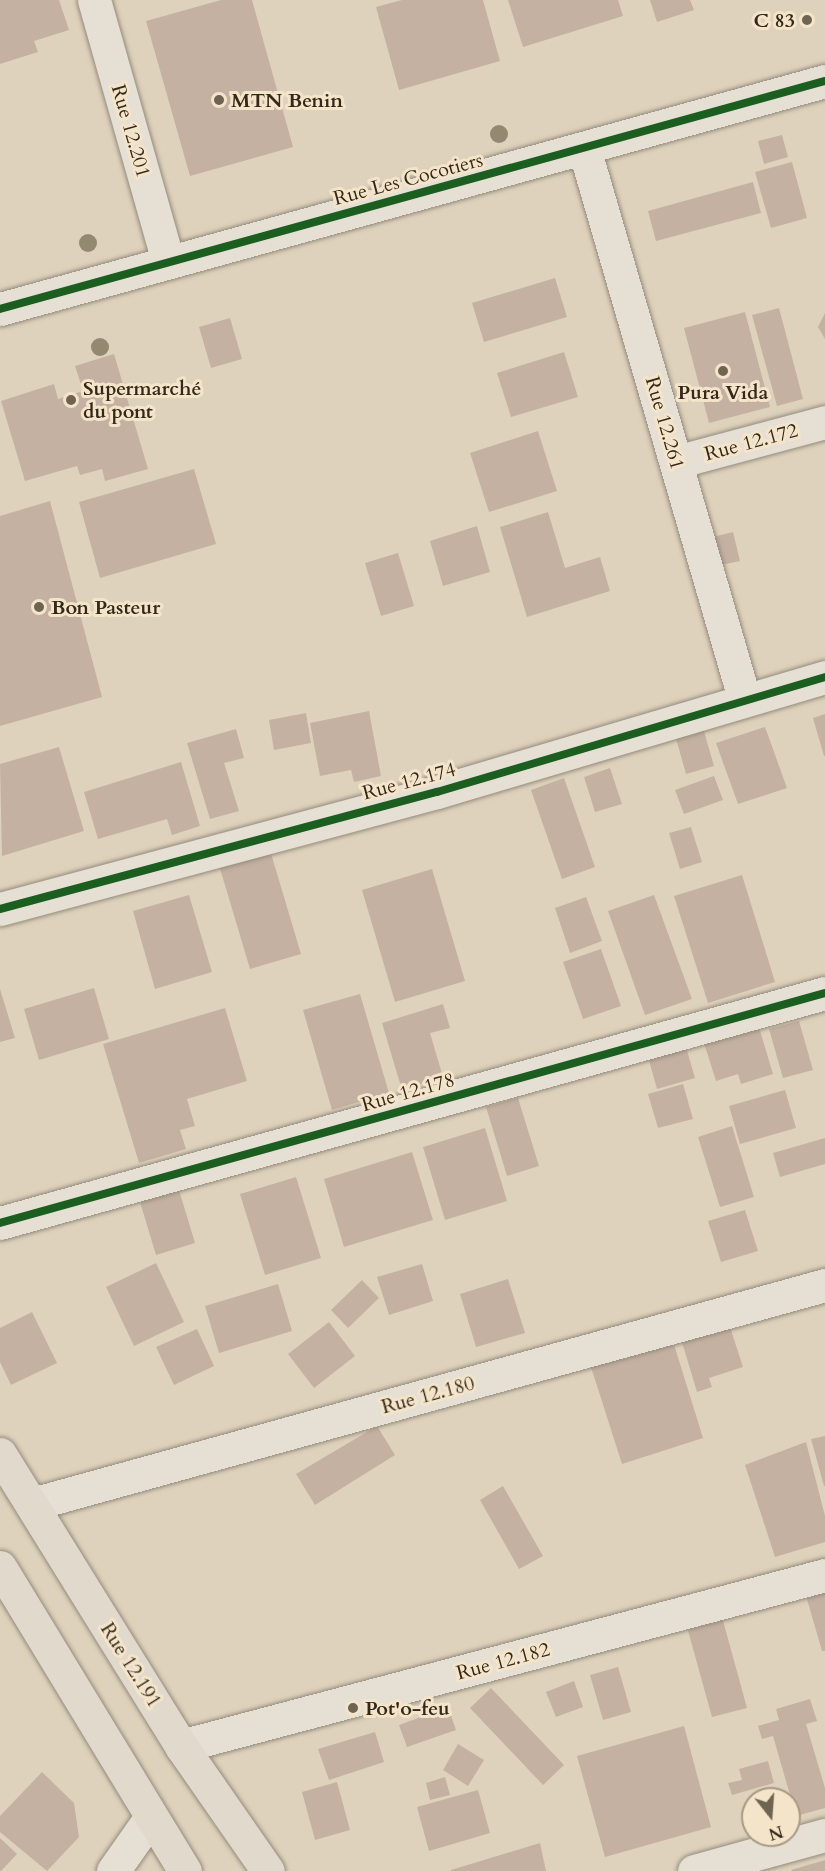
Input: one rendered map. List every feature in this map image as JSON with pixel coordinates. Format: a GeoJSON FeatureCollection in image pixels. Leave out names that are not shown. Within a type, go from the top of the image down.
{"type":"FeatureCollection","features":[{"type":"Feature","properties":{"kind":"main road","name":"Rue 12.191"},"geometry":{"type":"LineString","coordinates":[[0,1454],[181,1746],[268,1871]]}},
{"type":"Feature","properties":{"kind":"main road"},"geometry":{"type":"LineString","coordinates":[[0,1568],[185,1871]]}},
{"type":"Feature","properties":{"kind":"street","name":"Rue 12.201"},"geometry":{"type":"LineString","coordinates":[[94,0],[168,262]]}},
{"type":"Feature","properties":{"kind":"street","name":"Rue Les Cocotiers"},"geometry":{"type":"LineString","coordinates":[[0,309],[825,81]]}},
{"type":"Feature","properties":{"kind":"street","name":"Rue 12.261"},"geometry":{"type":"LineString","coordinates":[[584,148],[744,698]]}},
{"type":"Feature","properties":{"kind":"street","name":"Rue 12.172"},"geometry":{"type":"LineString","coordinates":[[676,462],[825,422]]}},
{"type":"Feature","properties":{"kind":"street","name":"Rue 12.174"},"geometry":{"type":"LineString","coordinates":[[0,909],[437,792],[744,698],[825,677]]}},
{"type":"Feature","properties":{"kind":"street","name":"Rue 12.178"},"geometry":{"type":"LineString","coordinates":[[0,1222],[825,993]]}},
{"type":"Feature","properties":{"kind":"street","name":"Rue 12.180"},"geometry":{"type":"LineString","coordinates":[[32,1504],[825,1285]]}},
{"type":"Feature","properties":{"kind":"street","name":"Rue 12.182"},"geometry":{"type":"LineString","coordinates":[[181,1746],[825,1575]]}},
{"type":"Feature","properties":{"kind":"street"},"geometry":{"type":"LineString","coordinates":[[113,1871],[151,1817]]}},
{"type":"Feature","properties":{"kind":"street"},"geometry":{"type":"LineString","coordinates":[[694,1871],[825,1834]]}},
{"type":"Feature","properties":{"kind":"building"},"geometry":{"type":"Polygon","coordinates":[[[0,0],[59,0],[69,30],[34,41],[38,52],[0,64],[0,0]]]}},
{"type":"Feature","properties":{"kind":"building"},"geometry":{"type":"Polygon","coordinates":[[[221,0],[252,0],[293,147],[190,176],[146,21],[221,0]]]}},
{"type":"Feature","properties":{"kind":"building"},"geometry":{"type":"Polygon","coordinates":[[[402,0],[483,0],[500,61],[399,90],[376,7],[402,0]]]}},
{"type":"Feature","properties":{"kind":"building"},"geometry":{"type":"Polygon","coordinates":[[[508,0],[618,0],[623,16],[523,47],[508,0]]]}},
{"type":"Feature","properties":{"kind":"building"},"geometry":{"type":"Polygon","coordinates":[[[650,0],[690,0],[694,10],[657,22],[650,0]]]}},
{"type":"Feature","properties":{"kind":"building"},"geometry":{"type":"Polygon","coordinates":[[[782,135],[788,157],[764,164],[758,141],[782,135]]]}},
{"type":"Feature","properties":{"kind":"building"},"geometry":{"type":"Polygon","coordinates":[[[792,162],[807,218],[771,228],[755,172],[792,162]]]}},
{"type":"Feature","properties":{"kind":"building"},"geometry":{"type":"Polygon","coordinates":[[[753,182],[761,213],[656,241],[648,211],[753,182]]]}},
{"type":"Feature","properties":{"kind":"building"},"geometry":{"type":"Polygon","coordinates":[[[555,278],[567,317],[484,342],[472,303],[555,278]]]}},
{"type":"Feature","properties":{"kind":"building"},"geometry":{"type":"Polygon","coordinates":[[[779,308],[803,399],[777,406],[752,315],[779,308]]]}},
{"type":"Feature","properties":{"kind":"building"},"geometry":{"type":"Polygon","coordinates":[[[745,312],[770,407],[709,423],[684,328],[745,312]]]}},
{"type":"Feature","properties":{"kind":"building"},"geometry":{"type":"Polygon","coordinates":[[[825,313],[825,339],[818,327],[825,313]]]}},
{"type":"Feature","properties":{"kind":"building"},"geometry":{"type":"Polygon","coordinates":[[[230,318],[242,359],[211,368],[199,327],[230,318]]]}},
{"type":"Feature","properties":{"kind":"building"},"geometry":{"type":"Polygon","coordinates":[[[564,352],[578,397],[511,417],[497,373],[564,352]]]}},
{"type":"Feature","properties":{"kind":"building"},"geometry":{"type":"Polygon","coordinates":[[[114,354],[148,469],[105,481],[102,469],[80,475],[77,466],[25,481],[1,401],[54,384],[58,399],[83,391],[75,366],[114,354]]]}},
{"type":"Feature","properties":{"kind":"building"},"geometry":{"type":"Polygon","coordinates":[[[538,431],[557,491],[489,512],[470,453],[538,431]]]}},
{"type":"Feature","properties":{"kind":"building"},"geometry":{"type":"Polygon","coordinates":[[[194,469],[216,544],[100,578],[79,502],[194,469]]]}},
{"type":"Feature","properties":{"kind":"building","name":"Bon Pasteur"},"geometry":{"type":"Polygon","coordinates":[[[50,501],[102,697],[0,726],[0,516],[50,501]]]}},
{"type":"Feature","properties":{"kind":"building"},"geometry":{"type":"Polygon","coordinates":[[[548,512],[565,568],[600,557],[610,591],[527,617],[500,527],[548,512]]]}},
{"type":"Feature","properties":{"kind":"building"},"geometry":{"type":"Polygon","coordinates":[[[477,526],[490,572],[443,586],[430,541],[477,526]]]}},
{"type":"Feature","properties":{"kind":"building"},"geometry":{"type":"Polygon","coordinates":[[[733,532],[740,561],[721,565],[713,537],[733,532]]]}},
{"type":"Feature","properties":{"kind":"building"},"geometry":{"type":"Polygon","coordinates":[[[398,553],[414,606],[381,616],[365,563],[398,553]]]}},
{"type":"Feature","properties":{"kind":"building"},"geometry":{"type":"Polygon","coordinates":[[[369,711],[381,776],[354,782],[351,770],[320,776],[310,723],[369,711]]]}},
{"type":"Feature","properties":{"kind":"building"},"geometry":{"type":"Polygon","coordinates":[[[306,713],[311,743],[274,750],[269,720],[306,713]]]}},
{"type":"Feature","properties":{"kind":"building"},"geometry":{"type":"Polygon","coordinates":[[[825,714],[825,756],[824,756],[813,718],[825,714]]]}},
{"type":"Feature","properties":{"kind":"building"},"geometry":{"type":"Polygon","coordinates":[[[765,727],[787,788],[738,804],[716,743],[765,727]]]}},
{"type":"Feature","properties":{"kind":"building"},"geometry":{"type":"Polygon","coordinates":[[[703,728],[714,766],[686,774],[675,735],[703,728]]]}},
{"type":"Feature","properties":{"kind":"building"},"geometry":{"type":"Polygon","coordinates":[[[236,729],[244,758],[224,763],[239,811],[210,819],[187,743],[236,729]]]}},
{"type":"Feature","properties":{"kind":"building"},"geometry":{"type":"Polygon","coordinates":[[[59,747],[84,831],[2,856],[0,764],[59,747]]]}},
{"type":"Feature","properties":{"kind":"building"},"geometry":{"type":"Polygon","coordinates":[[[181,762],[200,826],[172,835],[167,819],[98,839],[84,792],[181,762]]]}},
{"type":"Feature","properties":{"kind":"building"},"geometry":{"type":"Polygon","coordinates":[[[610,768],[622,804],[595,812],[584,777],[610,768]]]}},
{"type":"Feature","properties":{"kind":"building"},"geometry":{"type":"Polygon","coordinates":[[[714,776],[723,800],[684,814],[675,790],[714,776]]]}},
{"type":"Feature","properties":{"kind":"building"},"geometry":{"type":"Polygon","coordinates":[[[564,778],[595,867],[562,879],[531,790],[564,778]]]}},
{"type":"Feature","properties":{"kind":"building"},"geometry":{"type":"Polygon","coordinates":[[[691,827],[702,862],[680,869],[669,833],[691,827]]]}},
{"type":"Feature","properties":{"kind":"building"},"geometry":{"type":"Polygon","coordinates":[[[267,840],[301,954],[250,969],[216,855],[267,840]]]}},
{"type":"Feature","properties":{"kind":"building"},"geometry":{"type":"Polygon","coordinates":[[[432,869],[465,981],[395,1002],[362,890],[432,869]]]}},
{"type":"Feature","properties":{"kind":"building"},"geometry":{"type":"Polygon","coordinates":[[[742,875],[775,982],[708,1003],[674,896],[742,875]]]}},
{"type":"Feature","properties":{"kind":"building"},"geometry":{"type":"Polygon","coordinates":[[[189,895],[212,972],[155,989],[133,911],[189,895]]]}},
{"type":"Feature","properties":{"kind":"building"},"geometry":{"type":"Polygon","coordinates":[[[654,895],[692,999],[645,1015],[608,911],[654,895]]]}},
{"type":"Feature","properties":{"kind":"building"},"geometry":{"type":"Polygon","coordinates":[[[586,897],[602,941],[570,953],[555,908],[586,897]]]}},
{"type":"Feature","properties":{"kind":"building"},"geometry":{"type":"Polygon","coordinates":[[[601,949],[621,1006],[583,1019],[563,962],[601,949]]]}},
{"type":"Feature","properties":{"kind":"building"},"geometry":{"type":"Polygon","coordinates":[[[94,988],[109,1039],[39,1060],[24,1009],[94,988]]]}},
{"type":"Feature","properties":{"kind":"building"},"geometry":{"type":"Polygon","coordinates":[[[0,989],[15,1038],[0,1042],[0,989]]]}},
{"type":"Feature","properties":{"kind":"building"},"geometry":{"type":"Polygon","coordinates":[[[360,994],[389,1093],[332,1110],[303,1010],[360,994]]]}},
{"type":"Feature","properties":{"kind":"building"},"geometry":{"type":"Polygon","coordinates":[[[443,1004],[450,1028],[430,1033],[443,1077],[402,1090],[382,1023],[443,1004]]]}},
{"type":"Feature","properties":{"kind":"building"},"geometry":{"type":"Polygon","coordinates":[[[225,1008],[247,1081],[187,1099],[195,1126],[180,1130],[186,1149],[139,1163],[103,1044],[225,1008]]]}},
{"type":"Feature","properties":{"kind":"building"},"geometry":{"type":"Polygon","coordinates":[[[799,1021],[813,1070],[783,1078],[769,1029],[799,1021]]]}},
{"type":"Feature","properties":{"kind":"building"},"geometry":{"type":"Polygon","coordinates":[[[758,1024],[773,1074],[741,1084],[738,1074],[716,1081],[703,1040],[758,1024]]]}},
{"type":"Feature","properties":{"kind":"building"},"geometry":{"type":"Polygon","coordinates":[[[686,1047],[695,1078],[657,1089],[648,1057],[686,1047]]]}},
{"type":"Feature","properties":{"kind":"building"},"geometry":{"type":"Polygon","coordinates":[[[683,1084],[693,1119],[658,1128],[648,1094],[683,1084]]]}},
{"type":"Feature","properties":{"kind":"building"},"geometry":{"type":"Polygon","coordinates":[[[785,1090],[796,1128],[740,1144],[729,1106],[785,1090]]]}},
{"type":"Feature","properties":{"kind":"building"},"geometry":{"type":"Polygon","coordinates":[[[518,1098],[539,1166],[507,1176],[486,1107],[518,1098]]]}},
{"type":"Feature","properties":{"kind":"building"},"geometry":{"type":"Polygon","coordinates":[[[732,1126],[754,1197],[720,1207],[698,1137],[732,1126]]]}},
{"type":"Feature","properties":{"kind":"building"},"geometry":{"type":"Polygon","coordinates":[[[485,1128],[507,1201],[445,1220],[423,1147],[485,1128]]]}},
{"type":"Feature","properties":{"kind":"building"},"geometry":{"type":"Polygon","coordinates":[[[825,1138],[825,1164],[780,1177],[773,1153],[825,1138]]]}},
{"type":"Feature","properties":{"kind":"building"},"geometry":{"type":"Polygon","coordinates":[[[412,1152],[433,1220],[344,1247],[324,1179],[412,1152]]]}},
{"type":"Feature","properties":{"kind":"building"},"geometry":{"type":"Polygon","coordinates":[[[296,1177],[321,1258],[265,1275],[240,1194],[296,1177]]]}},
{"type":"Feature","properties":{"kind":"building"},"geometry":{"type":"Polygon","coordinates":[[[179,1190],[195,1243],[156,1255],[140,1202],[179,1190]]]}},
{"type":"Feature","properties":{"kind":"building"},"geometry":{"type":"Polygon","coordinates":[[[745,1210],[758,1251],[721,1262],[708,1221],[745,1210]]]}},
{"type":"Feature","properties":{"kind":"building"},"geometry":{"type":"Polygon","coordinates":[[[156,1263],[184,1322],[134,1346],[106,1287],[156,1263]]]}},
{"type":"Feature","properties":{"kind":"building"},"geometry":{"type":"Polygon","coordinates":[[[422,1264],[433,1301],[389,1315],[377,1277],[422,1264]]]}},
{"type":"Feature","properties":{"kind":"building"},"geometry":{"type":"Polygon","coordinates":[[[508,1279],[525,1333],[476,1347],[460,1294],[508,1279]]]}},
{"type":"Feature","properties":{"kind":"building"},"geometry":{"type":"Polygon","coordinates":[[[362,1280],[379,1298],[348,1328],[331,1310],[362,1280]]]}},
{"type":"Feature","properties":{"kind":"building"},"geometry":{"type":"Polygon","coordinates":[[[278,1284],[292,1331],[219,1353],[205,1306],[278,1284]]]}},
{"type":"Feature","properties":{"kind":"building"},"geometry":{"type":"Polygon","coordinates":[[[32,1312],[57,1363],[11,1385],[0,1362],[0,1328],[32,1312]]]}},
{"type":"Feature","properties":{"kind":"building"},"geometry":{"type":"Polygon","coordinates":[[[329,1322],[355,1356],[314,1388],[288,1354],[329,1322]]]}},
{"type":"Feature","properties":{"kind":"building"},"geometry":{"type":"Polygon","coordinates":[[[729,1324],[743,1367],[709,1378],[712,1387],[697,1392],[681,1339],[729,1324]]]}},
{"type":"Feature","properties":{"kind":"building"},"geometry":{"type":"Polygon","coordinates":[[[197,1329],[214,1366],[174,1385],[156,1347],[197,1329]]]}},
{"type":"Feature","properties":{"kind":"building"},"geometry":{"type":"Polygon","coordinates":[[[672,1338],[703,1438],[622,1464],[590,1364],[672,1338]]]}},
{"type":"Feature","properties":{"kind":"building"},"geometry":{"type":"Polygon","coordinates":[[[377,1426],[395,1455],[315,1505],[296,1474],[377,1426]]]}},
{"type":"Feature","properties":{"kind":"building"},"geometry":{"type":"Polygon","coordinates":[[[825,1436],[825,1486],[824,1486],[811,1439],[825,1436]]]}},
{"type":"Feature","properties":{"kind":"building"},"geometry":{"type":"Polygon","coordinates":[[[806,1442],[825,1516],[825,1542],[775,1557],[745,1465],[806,1442]]]}},
{"type":"Feature","properties":{"kind":"building"},"geometry":{"type":"Polygon","coordinates":[[[503,1486],[543,1556],[519,1569],[480,1500],[503,1486]]]}},
{"type":"Feature","properties":{"kind":"building"},"geometry":{"type":"Polygon","coordinates":[[[825,1583],[825,1651],[822,1651],[804,1589],[825,1583]]]}},
{"type":"Feature","properties":{"kind":"building"},"geometry":{"type":"Polygon","coordinates":[[[722,1617],[747,1708],[712,1717],[687,1627],[722,1617]]]}},
{"type":"Feature","properties":{"kind":"building"},"geometry":{"type":"Polygon","coordinates":[[[618,1667],[631,1712],[603,1720],[590,1675],[618,1667]]]}},
{"type":"Feature","properties":{"kind":"building"},"geometry":{"type":"Polygon","coordinates":[[[574,1681],[583,1707],[556,1717],[546,1692],[574,1681]]]}},
{"type":"Feature","properties":{"kind":"building"},"geometry":{"type":"Polygon","coordinates":[[[491,1688],[564,1765],[543,1785],[470,1708],[491,1688]]]}},
{"type":"Feature","properties":{"kind":"building"},"geometry":{"type":"Polygon","coordinates":[[[810,1699],[817,1721],[806,1724],[825,1788],[825,1808],[801,1815],[801,1787],[788,1787],[773,1736],[762,1739],[758,1726],[779,1720],[776,1709],[810,1699]]]}},
{"type":"Feature","properties":{"kind":"building"},"geometry":{"type":"Polygon","coordinates":[[[448,1707],[456,1730],[407,1747],[399,1725],[448,1707]]]}},
{"type":"Feature","properties":{"kind":"building"},"geometry":{"type":"Polygon","coordinates":[[[684,1726],[711,1827],[605,1857],[577,1756],[684,1726]]]}},
{"type":"Feature","properties":{"kind":"building"},"geometry":{"type":"Polygon","coordinates":[[[375,1732],[384,1762],[329,1780],[318,1749],[375,1732]]]}},
{"type":"Feature","properties":{"kind":"building"},"geometry":{"type":"Polygon","coordinates":[[[458,1744],[484,1760],[468,1786],[443,1770],[458,1744]]]}},
{"type":"Feature","properties":{"kind":"building"},"geometry":{"type":"Polygon","coordinates":[[[768,1761],[774,1783],[760,1787],[741,1787],[741,1792],[732,1795],[728,1783],[742,1780],[739,1769],[768,1761]]]}},
{"type":"Feature","properties":{"kind":"building"},"geometry":{"type":"Polygon","coordinates":[[[42,1772],[74,1803],[79,1837],[47,1871],[0,1832],[0,1816],[42,1772]]]}},
{"type":"Feature","properties":{"kind":"building"},"geometry":{"type":"Polygon","coordinates":[[[445,1777],[450,1795],[430,1800],[426,1783],[445,1777]]]}},
{"type":"Feature","properties":{"kind":"building"},"geometry":{"type":"Polygon","coordinates":[[[337,1782],[350,1830],[315,1840],[302,1792],[337,1782]]]}},
{"type":"Feature","properties":{"kind":"building"},"geometry":{"type":"Polygon","coordinates":[[[478,1790],[490,1833],[429,1851],[417,1807],[478,1790]]]}},
{"type":"Feature","properties":{"kind":"building"},"geometry":{"type":"Polygon","coordinates":[[[0,1838],[17,1854],[1,1871],[0,1871],[0,1838]]]}},
{"type":"Feature","properties":{"kind":"building"},"geometry":{"type":"Polygon","coordinates":[[[540,1843],[546,1871],[451,1871],[451,1870],[540,1843]]]}},
{"type":"Feature","properties":{"kind":"building"},"geometry":{"type":"Polygon","coordinates":[[[825,1860],[825,1871],[791,1870],[825,1860]]]}},
{"type":"Feature","properties":{"kind":"cycle path"},"geometry":{"type":"LineString","coordinates":[[0,309],[825,81]]}},
{"type":"Feature","properties":{"kind":"cycle path"},"geometry":{"type":"LineString","coordinates":[[0,909],[437,792],[825,677]]}},
{"type":"Feature","properties":{"kind":"cycle path"},"geometry":{"type":"LineString","coordinates":[[0,1223],[825,993]]}},
{"type":"Feature","properties":{"kind":"place","name":"C 83"},"geometry":{"type":"Point","coordinates":[807,20]}},
{"type":"Feature","properties":{"kind":"place","name":"MTN Benin"},"geometry":{"type":"Point","coordinates":[219,100]}},
{"type":"Feature","properties":{"kind":"place","name":"Pura Vida"},"geometry":{"type":"Point","coordinates":[723,371]}},
{"type":"Feature","properties":{"kind":"place","name":"Supermarché du pont"},"geometry":{"type":"Point","coordinates":[71,400]}},
{"type":"Feature","properties":{"kind":"place","name":"Bon Pasteur"},"geometry":{"type":"Point","coordinates":[39,607]}},
{"type":"Feature","properties":{"kind":"place","name":"Pot'o-feu"},"geometry":{"type":"Point","coordinates":[353,1708]}}]}
